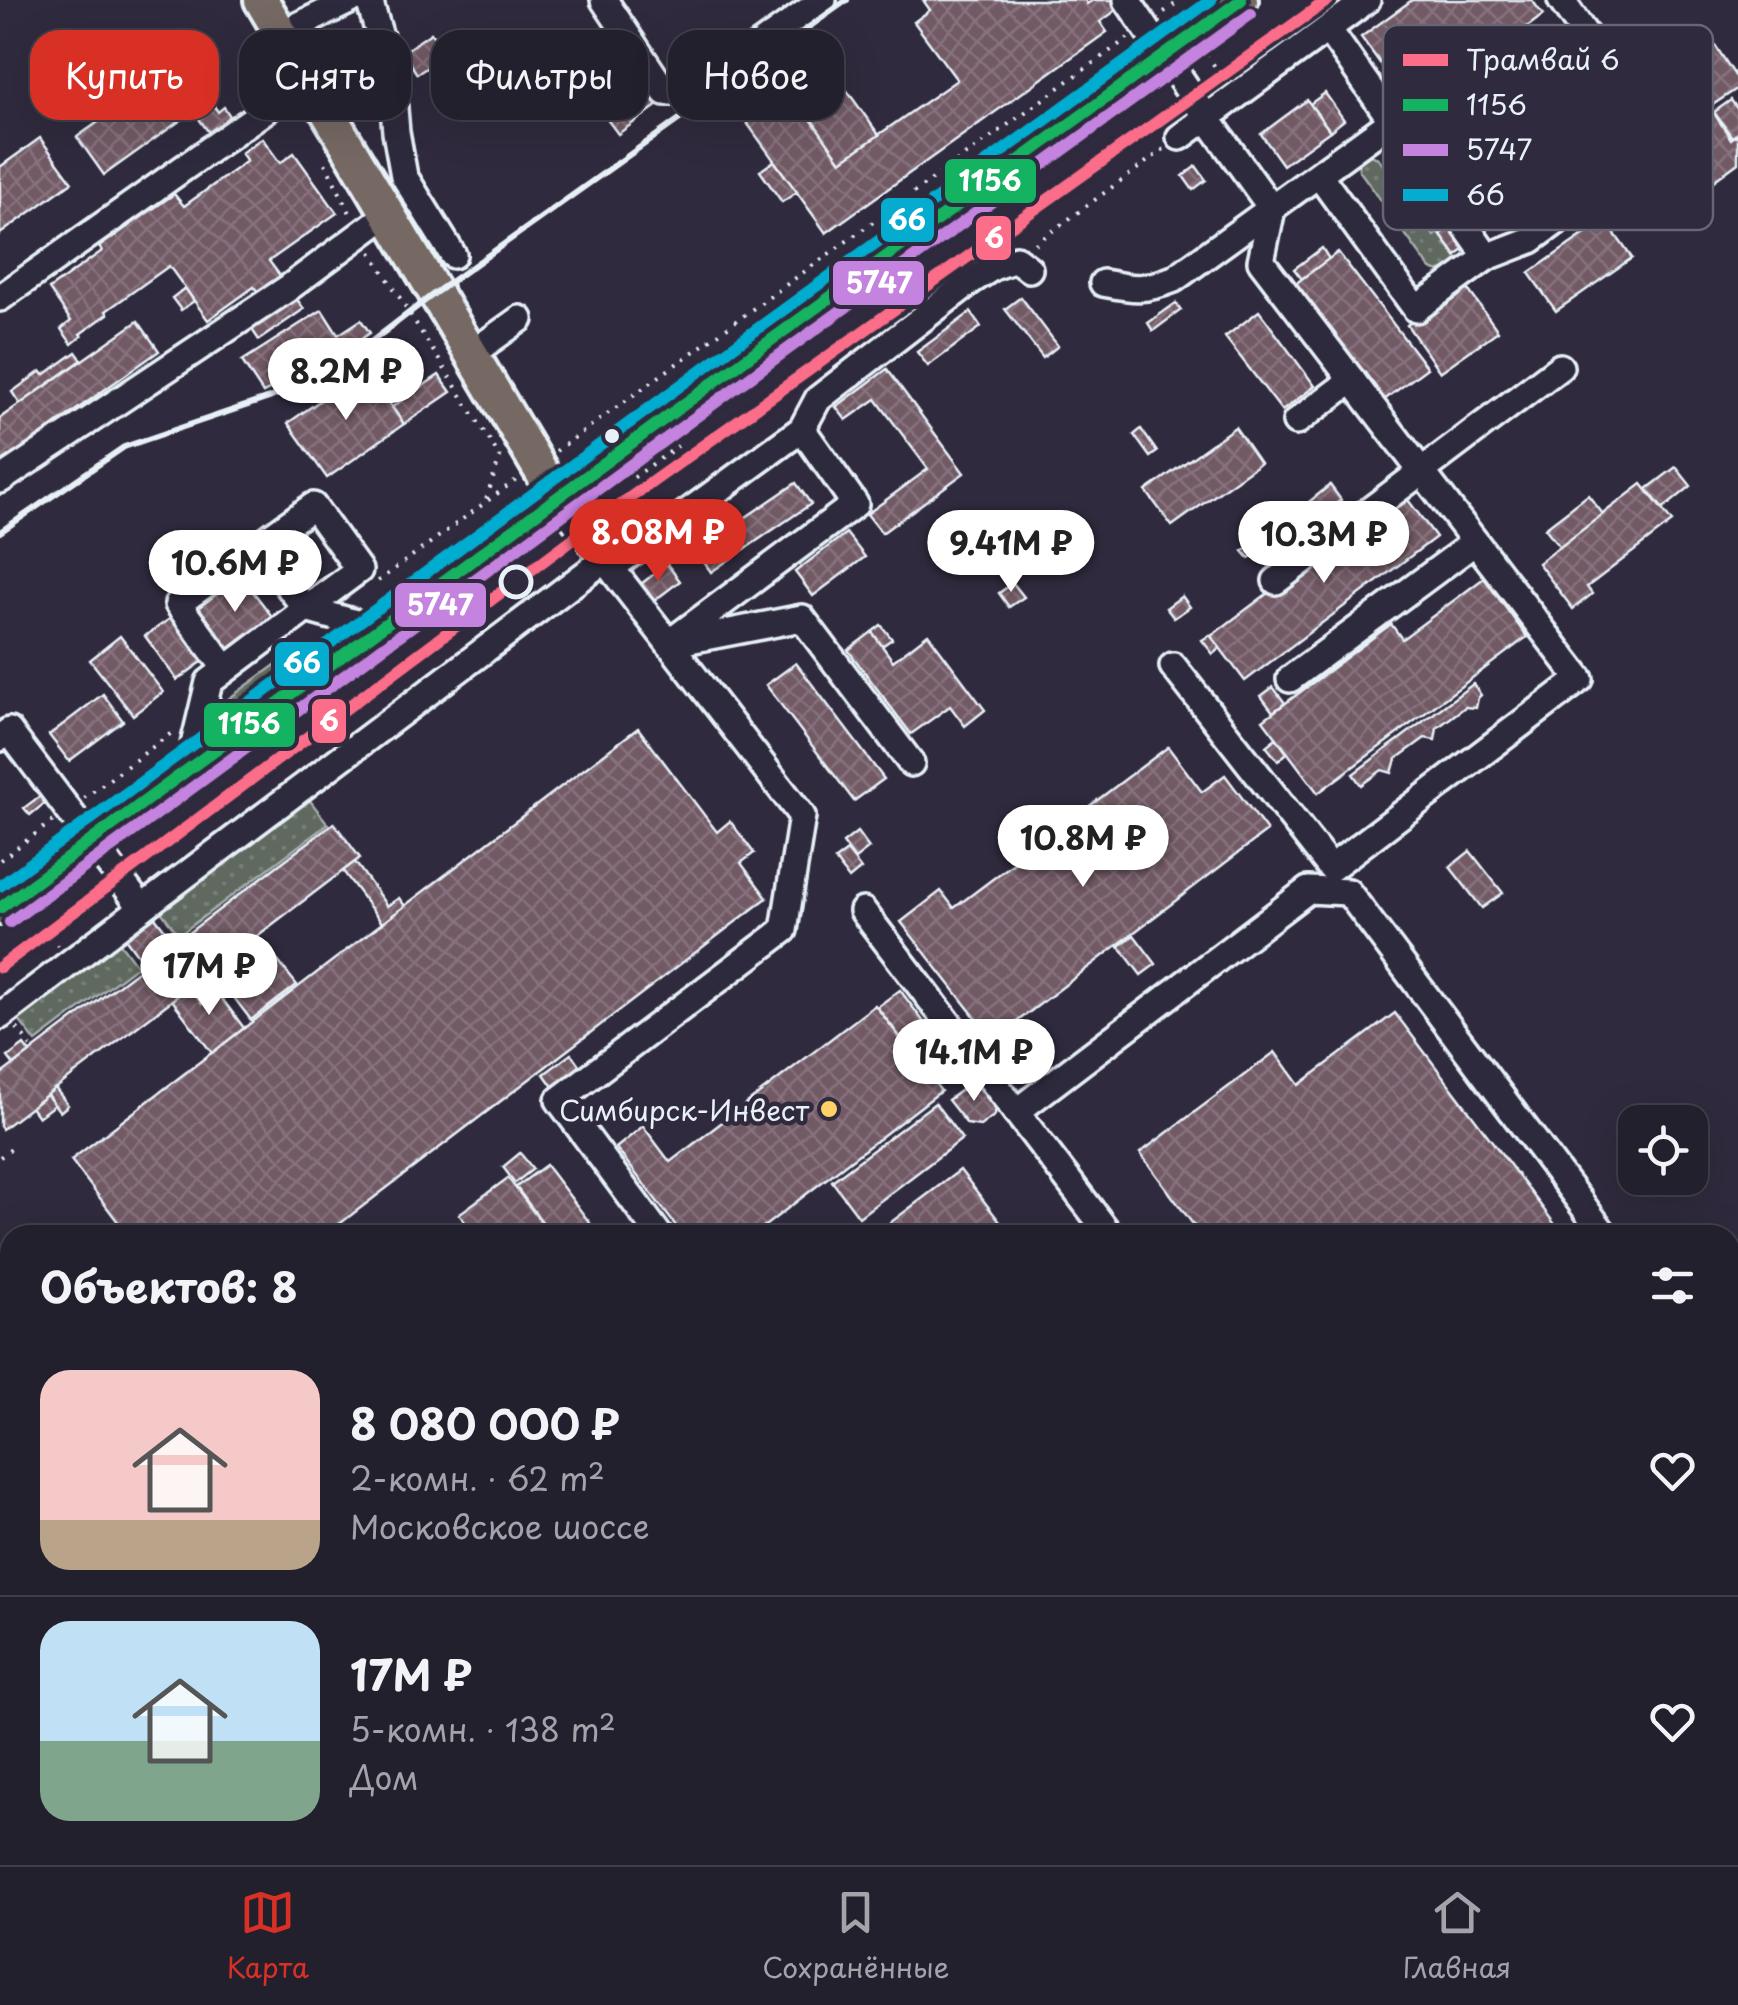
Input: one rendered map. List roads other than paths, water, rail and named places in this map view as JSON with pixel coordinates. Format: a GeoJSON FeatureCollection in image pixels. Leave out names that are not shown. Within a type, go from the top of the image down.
{"type":"FeatureCollection","features":[{"type":"Feature","properties":{"kind":"main road"},"geometry":{"type":"LineString","coordinates":[[261,0],[279,30]]}},
{"type":"Feature","properties":{"kind":"main road"},"geometry":{"type":"LineString","coordinates":[[0,908],[1241,0]]}},
{"type":"Feature","properties":{"kind":"main road"},"geometry":{"type":"LineString","coordinates":[[332,120],[557,498]]}},
{"type":"Feature","properties":{"kind":"street"},"geometry":{"type":"LineString","coordinates":[[289,30],[350,0]]}},
{"type":"Feature","properties":{"kind":"street"},"geometry":{"type":"LineString","coordinates":[[369,0],[392,74],[404,176],[453,255]]}},
{"type":"Feature","properties":{"kind":"street"},"geometry":{"type":"LineString","coordinates":[[604,0],[665,92],[694,92],[823,0]]}},
{"type":"Feature","properties":{"kind":"street"},"geometry":{"type":"LineString","coordinates":[[1128,0],[1272,209],[1261,261],[1580,678],[1332,868],[1173,666]]}},
{"type":"Feature","properties":{"kind":"street"},"geometry":{"type":"LineString","coordinates":[[1180,137],[1367,0]]}},
{"type":"Feature","properties":{"kind":"street"},"geometry":{"type":"LineString","coordinates":[[1561,0],[1578,25]]}},
{"type":"Feature","properties":{"kind":"street"},"geometry":{"type":"LineString","coordinates":[[1328,29],[1383,108]]}},
{"type":"Feature","properties":{"kind":"street"},"geometry":{"type":"LineString","coordinates":[[0,298],[251,120]]}},
{"type":"Feature","properties":{"kind":"street"},"geometry":{"type":"LineString","coordinates":[[1103,283],[1135,289],[1174,279],[1383,127]]}},
{"type":"Feature","properties":{"kind":"street"},"geometry":{"type":"LineString","coordinates":[[1318,174],[1416,309],[1487,257],[1530,240],[1544,230]]}},
{"type":"Feature","properties":{"kind":"street"},"geometry":{"type":"LineString","coordinates":[[0,480],[287,289],[388,214]]}},
{"type":"Feature","properties":{"kind":"street"},"geometry":{"type":"LineString","coordinates":[[1468,230],[1487,257]]}},
{"type":"Feature","properties":{"kind":"street"},"geometry":{"type":"LineString","coordinates":[[0,1016],[608,564],[802,429],[818,399],[971,281],[993,267],[1032,256]]}},
{"type":"Feature","properties":{"kind":"street"},"geometry":{"type":"LineString","coordinates":[[471,354],[520,319]]}},
{"type":"Feature","properties":{"kind":"street"},"geometry":{"type":"LineString","coordinates":[[1276,581],[1560,367]]}},
{"type":"Feature","properties":{"kind":"street"},"geometry":{"type":"LineString","coordinates":[[1296,422],[1352,380]]}},
{"type":"Feature","properties":{"kind":"street"},"geometry":{"type":"LineString","coordinates":[[669,644],[855,504],[802,429]]}},
{"type":"Feature","properties":{"kind":"street"},"geometry":{"type":"LineString","coordinates":[[557,498],[802,816],[784,930],[560,1100],[653,1225]]}},
{"type":"Feature","properties":{"kind":"street"},"geometry":{"type":"LineString","coordinates":[[188,770],[209,682],[359,570],[313,506],[178,604],[226,669]]}},
{"type":"Feature","properties":{"kind":"street"},"geometry":{"type":"LineString","coordinates":[[1290,679],[1475,542]]}},
{"type":"Feature","properties":{"kind":"street"},"geometry":{"type":"LineString","coordinates":[[258,546],[306,609],[381,630]]}},
{"type":"Feature","properties":{"kind":"street"},"geometry":{"type":"LineString","coordinates":[[669,644],[802,618],[911,763]]}},
{"type":"Feature","properties":{"kind":"street"},"geometry":{"type":"LineString","coordinates":[[0,738],[9,731],[142,908]]}},
{"type":"Feature","properties":{"kind":"street"},"geometry":{"type":"LineString","coordinates":[[1016,1112],[1308,890],[1348,892],[1598,1225]]}},
{"type":"Feature","properties":{"kind":"street"},"geometry":{"type":"LineString","coordinates":[[862,911],[1102,1225]]}},
{"type":"Feature","properties":{"kind":"railway"},"geometry":{"type":"LineString","coordinates":[[0,532],[124,447],[269,398],[341,365],[435,293],[847,0]]}},
{"type":"Feature","properties":{"kind":"tram line","name":"6"},"geometry":{"type":"LineString","coordinates":[[0,967],[582,532],[1328,0]]}},
{"type":"Feature","properties":{"kind":"place","name":"Симбирск-Инвест"},"geometry":{"type":"Point","coordinates":[829,1109]}}]}
